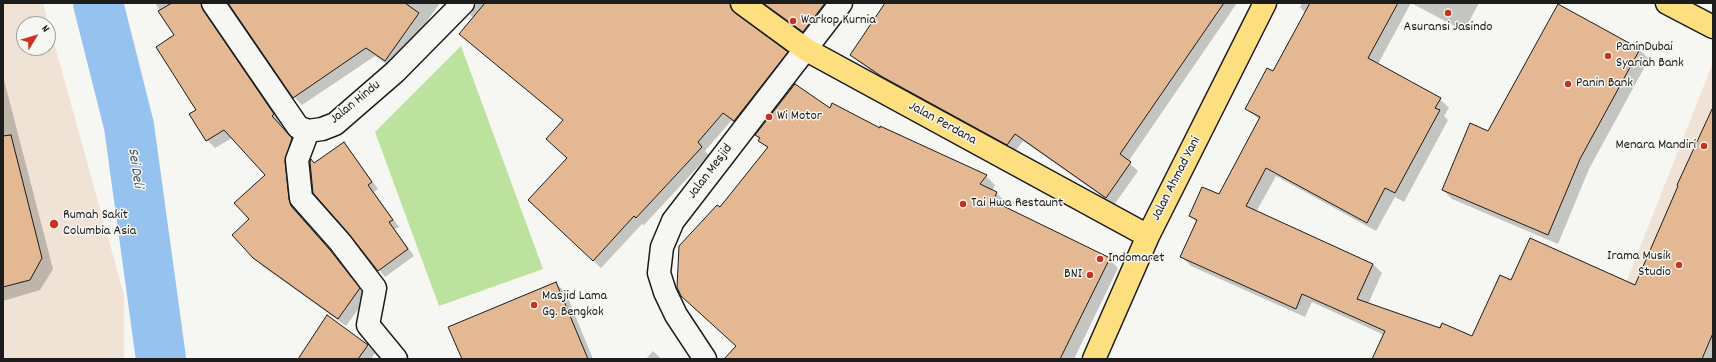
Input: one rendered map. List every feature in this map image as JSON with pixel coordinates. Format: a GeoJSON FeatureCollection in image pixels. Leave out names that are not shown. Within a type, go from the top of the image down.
{"type":"FeatureCollection","features":[{"type":"Feature","properties":{"kind":"main road","name":"Jalan Perdana"},"geometry":{"type":"LineString","coordinates":[[742,3],[805,49],[1148,236]]}},
{"type":"Feature","properties":{"kind":"main road","name":"Jalan Ahmad Yani"},"geometry":{"type":"LineString","coordinates":[[1094,359],[1148,236],[1265,3]]}},
{"type":"Feature","properties":{"kind":"main road"},"geometry":{"type":"LineString","coordinates":[[1667,3],[1713,27]]}},
{"type":"Feature","properties":{"kind":"street"},"geometry":{"type":"LineString","coordinates":[[214,3],[298,127],[308,131],[297,160],[301,198],[340,242],[375,288],[368,325],[396,359]]}},
{"type":"Feature","properties":{"kind":"street","name":"Jalan Hindu"},"geometry":{"type":"LineString","coordinates":[[308,131],[322,129],[335,124],[395,72],[463,3]]}},
{"type":"Feature","properties":{"kind":"street","name":"Jalan Mesjid"},"geometry":{"type":"LineString","coordinates":[[705,359],[676,315],[665,292],[659,273],[662,247],[673,221],[841,3]]}},
{"type":"Feature","properties":{"kind":"shaded area","name":"Rumah Sakit Columbia Asia"},"geometry":{"type":"Polygon","coordinates":[[[3,3],[43,3],[47,16],[16,16],[16,56],[56,56],[56,50],[124,295],[124,359],[3,359],[3,3]]]}},
{"type":"Feature","properties":{"kind":"shaded area"},"geometry":{"type":"Polygon","coordinates":[[[1712,65],[1713,66],[1713,333],[1622,293],[1712,65]]]}},
{"type":"Feature","properties":{"kind":"green space"},"geometry":{"type":"Polygon","coordinates":[[[461,46],[543,269],[439,306],[375,132],[461,46]]]}},
{"type":"Feature","properties":{"kind":"building"},"geometry":{"type":"Polygon","coordinates":[[[172,3],[201,3],[203,10],[274,114],[272,116],[292,138],[285,161],[291,206],[330,250],[360,288],[338,319],[253,258],[232,235],[249,219],[234,203],[265,175],[224,130],[206,141],[189,114],[196,110],[156,47],[174,35],[158,11],[172,3]]]}},
{"type":"Feature","properties":{"kind":"building"},"geometry":{"type":"Polygon","coordinates":[[[228,3],[405,3],[419,13],[385,61],[366,48],[293,98],[228,3]]]}},
{"type":"Feature","properties":{"kind":"building"},"geometry":{"type":"Polygon","coordinates":[[[485,3],[730,3],[731,8],[735,13],[788,52],[734,121],[723,113],[698,142],[702,147],[636,218],[634,216],[593,261],[528,200],[567,158],[546,139],[563,120],[459,34],[485,3]]]}},
{"type":"Feature","properties":{"kind":"building","name":"Warkop Kurnia"},"geometry":{"type":"Polygon","coordinates":[[[763,3],[825,3],[803,32],[763,3]]]}},
{"type":"Feature","properties":{"kind":"building"},"geometry":{"type":"Polygon","coordinates":[[[885,3],[1224,3],[1120,154],[1131,162],[1106,198],[1015,134],[1007,145],[881,76],[850,55],[885,3]]]}},
{"type":"Feature","properties":{"kind":"building"},"geometry":{"type":"Polygon","coordinates":[[[1310,3],[1398,3],[1368,58],[1441,98],[1435,108],[1440,110],[1395,193],[1385,188],[1367,223],[1266,168],[1246,206],[1373,264],[1357,299],[1440,328],[1442,323],[1472,336],[1500,275],[1511,280],[1530,238],[1635,285],[1678,186],[1677,185],[1713,107],[1713,333],[1702,359],[1372,359],[1385,331],[1302,294],[1296,309],[1180,257],[1197,220],[1189,216],[1202,187],[1219,194],[1260,117],[1245,109],[1267,68],[1273,71],[1310,3]]]}},
{"type":"Feature","properties":{"kind":"building"},"geometry":{"type":"Polygon","coordinates":[[[1558,4],[1640,49],[1580,159],[1548,235],[1442,190],[1470,123],[1488,131],[1558,4]]]}},
{"type":"Feature","properties":{"kind":"building"},"geometry":{"type":"Polygon","coordinates":[[[795,84],[830,108],[832,103],[880,128],[880,126],[987,175],[980,184],[997,192],[993,201],[1110,258],[1060,359],[724,359],[736,346],[681,296],[677,287],[679,246],[717,205],[720,207],[768,147],[758,141],[760,138],[755,135],[795,84]]]}},
{"type":"Feature","properties":{"kind":"building","name":"Rumah Sakit Columbia Asia"},"geometry":{"type":"Polygon","coordinates":[[[11,135],[42,258],[30,280],[3,287],[3,136],[11,135]]]}},
{"type":"Feature","properties":{"kind":"building"},"geometry":{"type":"Polygon","coordinates":[[[344,142],[372,182],[368,185],[393,220],[389,222],[408,249],[378,271],[349,234],[313,193],[311,159],[314,163],[344,142]]]}},
{"type":"Feature","properties":{"kind":"building","name":"Masjid Lama Gg. Bengkok"},"geometry":{"type":"Polygon","coordinates":[[[556,282],[588,359],[462,359],[448,327],[556,282]]]}},
{"type":"Feature","properties":{"kind":"building"},"geometry":{"type":"Polygon","coordinates":[[[327,315],[368,345],[358,359],[298,359],[327,315]]]}},
{"type":"Feature","properties":{"kind":"waterway","name":"Sei Deli"},"geometry":{"type":"LineString","coordinates":[[98,3],[129,126],[161,359]]}},
{"type":"Feature","properties":{"kind":"place","name":"Asuransi Jasindo"},"geometry":{"type":"Point","coordinates":[1448,13]}},
{"type":"Feature","properties":{"kind":"place","name":"Warkop Kurnia"},"geometry":{"type":"Point","coordinates":[793,21]}},
{"type":"Feature","properties":{"kind":"place","name":"PaninDubai Syariah Bank"},"geometry":{"type":"Point","coordinates":[1608,56]}},
{"type":"Feature","properties":{"kind":"place","name":"Panin Bank"},"geometry":{"type":"Point","coordinates":[1568,84]}},
{"type":"Feature","properties":{"kind":"place","name":"Wi Motor"},"geometry":{"type":"Point","coordinates":[769,117]}},
{"type":"Feature","properties":{"kind":"place","name":"Menara Mandiri"},"geometry":{"type":"Point","coordinates":[1704,146]}},
{"type":"Feature","properties":{"kind":"place","name":"Tai Hwa Restaunt"},"geometry":{"type":"Point","coordinates":[963,204]}},
{"type":"Feature","properties":{"kind":"place","name":"Rumah Sakit Columbia Asia"},"geometry":{"type":"Point","coordinates":[54,224]}},
{"type":"Feature","properties":{"kind":"place","name":"Indomaret"},"geometry":{"type":"Point","coordinates":[1100,259]}},
{"type":"Feature","properties":{"kind":"place","name":"Irama Musik Studio"},"geometry":{"type":"Point","coordinates":[1679,265]}},
{"type":"Feature","properties":{"kind":"place","name":"BNI"},"geometry":{"type":"Point","coordinates":[1090,275]}},
{"type":"Feature","properties":{"kind":"place","name":"Masjid Lama Gg. Bengkok"},"geometry":{"type":"Point","coordinates":[534,305]}}]}
